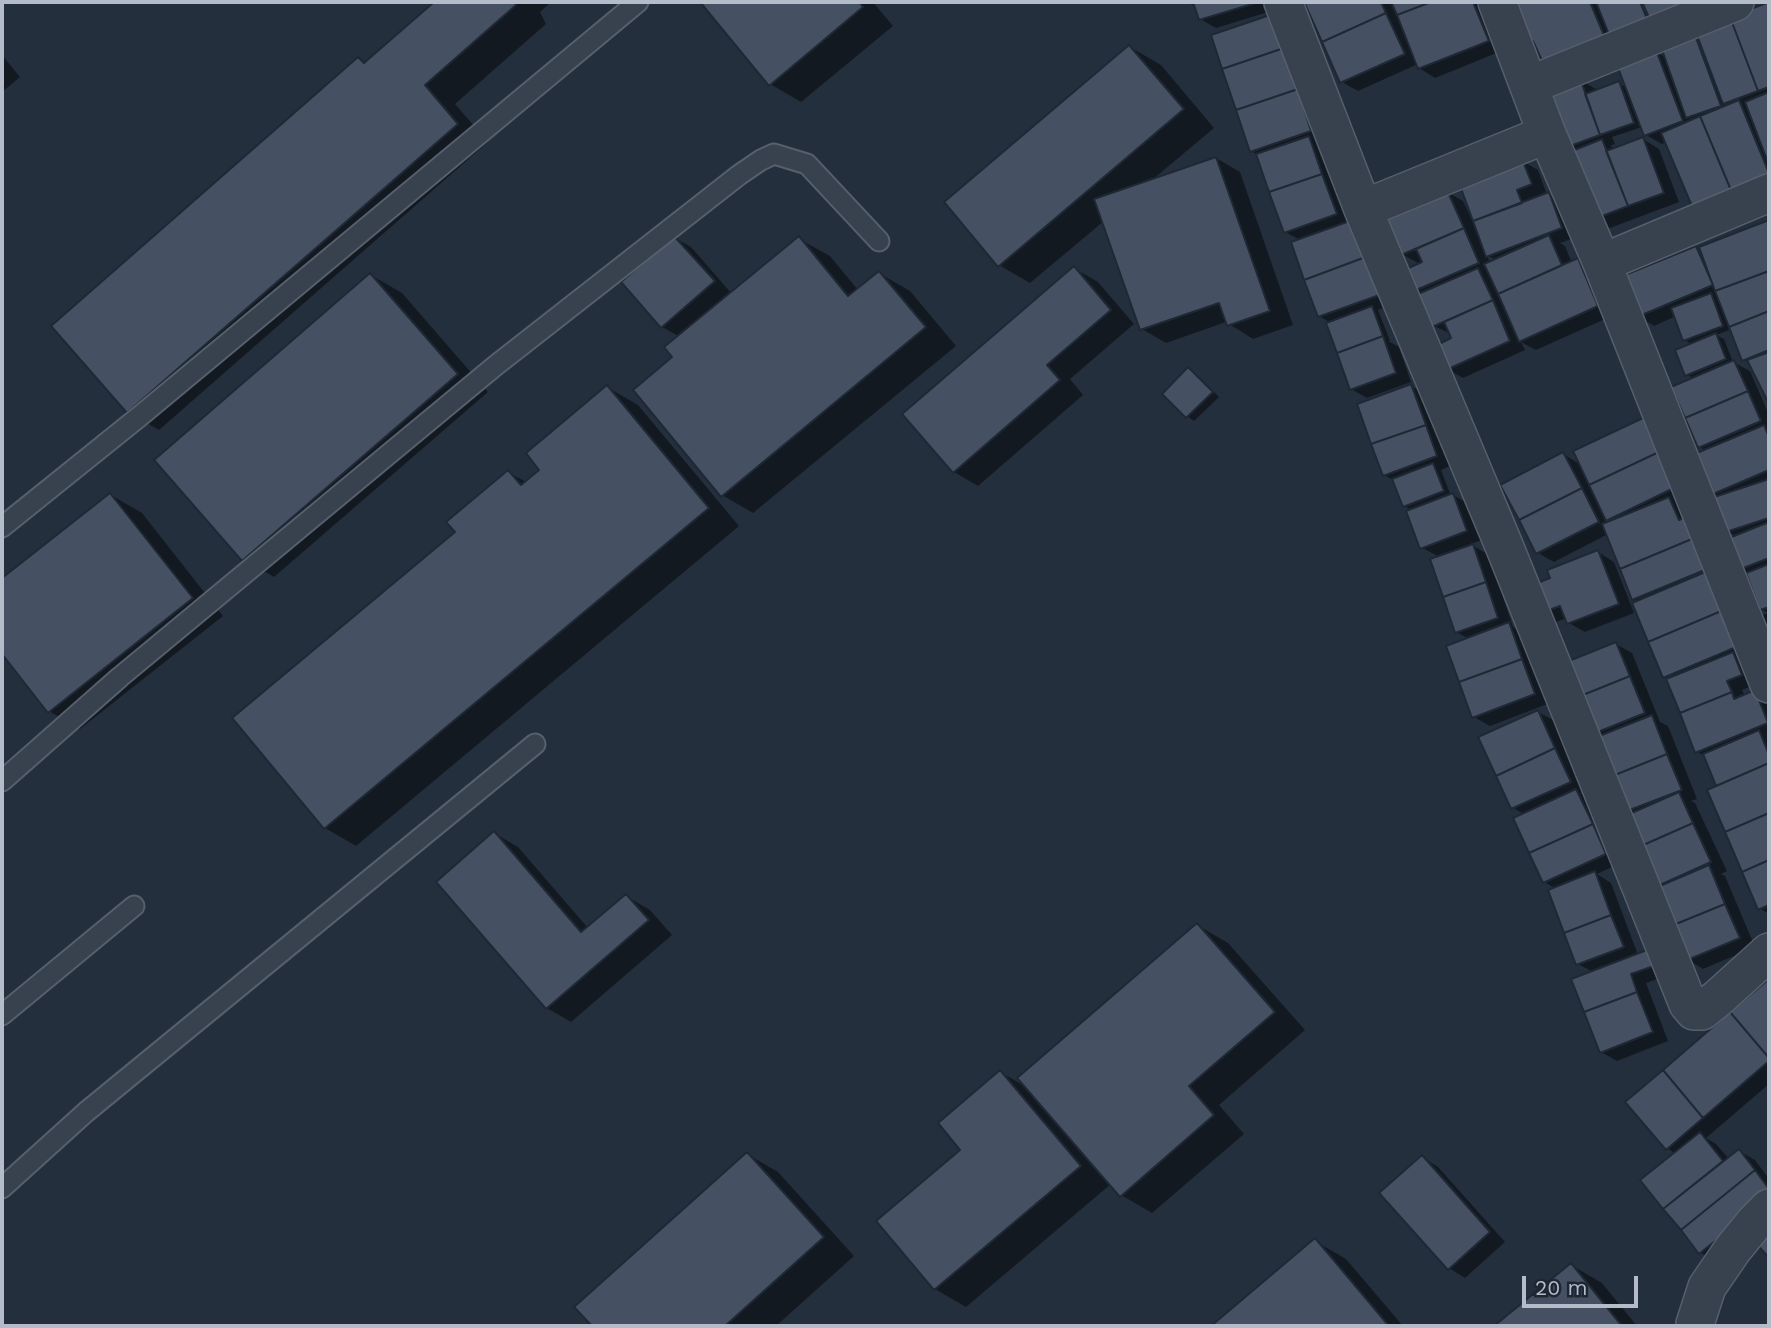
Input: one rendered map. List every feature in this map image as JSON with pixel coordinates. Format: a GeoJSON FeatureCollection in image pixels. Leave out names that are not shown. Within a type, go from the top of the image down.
{"type":"FeatureCollection","features":[{"type":"Feature","properties":{"kind":"street"},"geometry":{"type":"LineString","coordinates":[[1283,2],[1363,209],[1506,548],[1688,1004],[1694,1011],[1705,1009],[1769,952]]}},
{"type":"Feature","properties":{"kind":"street"},"geometry":{"type":"LineString","coordinates":[[1497,2],[1547,134],[1602,263],[1769,684]]}},
{"type":"Feature","properties":{"kind":"street"},"geometry":{"type":"LineString","coordinates":[[1530,85],[1735,2]]}},
{"type":"Feature","properties":{"kind":"street"},"geometry":{"type":"LineString","coordinates":[[1363,209],[1547,134]]}},
{"type":"Feature","properties":{"kind":"street"},"geometry":{"type":"LineString","coordinates":[[1602,263],[1769,193]]}},
{"type":"Feature","properties":{"kind":"street"},"geometry":{"type":"LineString","coordinates":[[1696,1326],[1707,1287],[1734,1249],[1769,1208]]}},
{"type":"Feature","properties":{"kind":"lane"},"geometry":{"type":"LineString","coordinates":[[2,527],[140,416],[638,2]]}},
{"type":"Feature","properties":{"kind":"lane"},"geometry":{"type":"LineString","coordinates":[[2,781],[120,677],[495,366],[739,174],[761,160],[774,154],[807,164],[879,241]]}},
{"type":"Feature","properties":{"kind":"lane"},"geometry":{"type":"LineString","coordinates":[[2,1188],[86,1112],[536,744]]}},
{"type":"Feature","properties":{"kind":"lane"},"geometry":{"type":"LineString","coordinates":[[2,1015],[134,906]]}},
{"type":"Feature","properties":{"kind":"building"},"geometry":{"type":"Polygon","coordinates":[[[434,2],[514,2],[516,5],[425,85],[458,124],[127,413],[51,326],[358,57],[364,63],[434,2]]]}},
{"type":"Feature","properties":{"kind":"building"},"geometry":{"type":"Polygon","coordinates":[[[700,2],[859,2],[863,7],[769,86],[700,2]]]}},
{"type":"Feature","properties":{"kind":"building"},"geometry":{"type":"Polygon","coordinates":[[[1193,2],[1259,2],[1199,20],[1193,2]]]}},
{"type":"Feature","properties":{"kind":"building"},"geometry":{"type":"Polygon","coordinates":[[[1304,2],[1381,2],[1386,13],[1322,42],[1304,2]]]}},
{"type":"Feature","properties":{"kind":"building"},"geometry":{"type":"Polygon","coordinates":[[[1391,2],[1431,2],[1397,15],[1391,2]]]}},
{"type":"Feature","properties":{"kind":"building"},"geometry":{"type":"Polygon","coordinates":[[[1431,2],[1473,2],[1489,41],[1418,69],[1397,15],[1431,2]]]}},
{"type":"Feature","properties":{"kind":"building"},"geometry":{"type":"Polygon","coordinates":[[[1507,2],[1590,2],[1606,40],[1544,65],[1533,41],[1524,44],[1507,2]]]}},
{"type":"Feature","properties":{"kind":"building"},"geometry":{"type":"Polygon","coordinates":[[[1596,2],[1640,2],[1648,21],[1610,37],[1596,2]]]}},
{"type":"Feature","properties":{"kind":"building"},"geometry":{"type":"Polygon","coordinates":[[[1642,2],[1683,2],[1686,7],[1651,22],[1642,2]]]}},
{"type":"Feature","properties":{"kind":"building"},"geometry":{"type":"Polygon","coordinates":[[[1769,2],[1769,87],[1758,91],[1730,17],[1769,2]]]}},
{"type":"Feature","properties":{"kind":"building"},"geometry":{"type":"Polygon","coordinates":[[[1386,13],[1405,54],[1340,83],[1322,42],[1386,13]]]}},
{"type":"Feature","properties":{"kind":"building"},"geometry":{"type":"Polygon","coordinates":[[[1273,14],[1284,48],[1222,69],[1211,35],[1273,14]]]}},
{"type":"Feature","properties":{"kind":"building"},"geometry":{"type":"Polygon","coordinates":[[[1730,17],[1758,91],[1723,104],[1695,30],[1730,17]]]}},
{"type":"Feature","properties":{"kind":"building"},"geometry":{"type":"Polygon","coordinates":[[[1695,35],[1721,106],[1686,118],[1661,47],[1695,35]]]}},
{"type":"Feature","properties":{"kind":"building"},"geometry":{"type":"Polygon","coordinates":[[[1129,45],[1184,109],[998,267],[944,202],[1129,45]]]}},
{"type":"Feature","properties":{"kind":"building"},"geometry":{"type":"Polygon","coordinates":[[[1284,48],[1298,89],[1236,110],[1222,69],[1284,48]]]}},
{"type":"Feature","properties":{"kind":"building"},"geometry":{"type":"Polygon","coordinates":[[[1656,50],[1683,121],[1644,136],[1617,65],[1656,50]]]}},
{"type":"Feature","properties":{"kind":"building"},"geometry":{"type":"Polygon","coordinates":[[[1580,78],[1600,135],[1562,149],[1542,91],[1580,78]]]}},
{"type":"Feature","properties":{"kind":"building"},"geometry":{"type":"Polygon","coordinates":[[[1619,81],[1634,123],[1600,135],[1585,94],[1619,81]]]}},
{"type":"Feature","properties":{"kind":"building"},"geometry":{"type":"Polygon","coordinates":[[[1298,89],[1311,131],[1250,152],[1236,110],[1298,89]]]}},
{"type":"Feature","properties":{"kind":"building"},"geometry":{"type":"Polygon","coordinates":[[[1769,92],[1769,165],[1745,102],[1769,92]]]}},
{"type":"Feature","properties":{"kind":"building"},"geometry":{"type":"Polygon","coordinates":[[[1739,100],[1769,173],[1769,179],[1733,195],[1700,116],[1739,100]]]}},
{"type":"Feature","properties":{"kind":"building"},"geometry":{"type":"Polygon","coordinates":[[[1700,116],[1733,195],[1694,211],[1661,133],[1700,116]]]}},
{"type":"Feature","properties":{"kind":"building"},"geometry":{"type":"Polygon","coordinates":[[[1309,136],[1322,174],[1269,192],[1256,154],[1309,136]]]}},
{"type":"Feature","properties":{"kind":"building"},"geometry":{"type":"Polygon","coordinates":[[[1643,137],[1664,193],[1628,206],[1606,151],[1643,137]]]}},
{"type":"Feature","properties":{"kind":"building"},"geometry":{"type":"Polygon","coordinates":[[[1602,139],[1628,206],[1592,220],[1567,153],[1602,139]]]}},
{"type":"Feature","properties":{"kind":"building"},"geometry":{"type":"Polygon","coordinates":[[[1216,157],[1270,311],[1227,326],[1219,303],[1140,330],[1094,199],[1216,157]]]}},
{"type":"Feature","properties":{"kind":"building"},"geometry":{"type":"Polygon","coordinates":[[[1522,159],[1532,184],[1517,190],[1522,203],[1473,221],[1459,183],[1522,159]]]}},
{"type":"Feature","properties":{"kind":"building"},"geometry":{"type":"Polygon","coordinates":[[[1322,174],[1337,214],[1284,233],[1269,192],[1322,174]]]}},
{"type":"Feature","properties":{"kind":"building"},"geometry":{"type":"Polygon","coordinates":[[[1447,190],[1464,228],[1401,255],[1385,217],[1447,190]]]}},
{"type":"Feature","properties":{"kind":"building"},"geometry":{"type":"Polygon","coordinates":[[[1549,192],[1562,228],[1486,257],[1473,221],[1549,192]]]}},
{"type":"Feature","properties":{"kind":"building"},"geometry":{"type":"Polygon","coordinates":[[[1358,218],[1371,255],[1304,280],[1291,242],[1358,218]]]}},
{"type":"Feature","properties":{"kind":"building"},"geometry":{"type":"Polygon","coordinates":[[[1769,220],[1769,271],[1715,291],[1699,247],[1769,220]]]}},
{"type":"Feature","properties":{"kind":"building"},"geometry":{"type":"Polygon","coordinates":[[[1464,228],[1479,263],[1414,291],[1404,270],[1422,262],[1416,249],[1464,228]]]}},
{"type":"Feature","properties":{"kind":"building"},"geometry":{"type":"Polygon","coordinates":[[[1549,235],[1562,265],[1498,294],[1484,264],[1549,235]]]}},
{"type":"Feature","properties":{"kind":"building"},"geometry":{"type":"Polygon","coordinates":[[[674,236],[715,281],[661,328],[621,282],[674,236]]]}},
{"type":"Feature","properties":{"kind":"building"},"geometry":{"type":"Polygon","coordinates":[[[799,236],[848,296],[879,271],[926,327],[721,497],[633,390],[672,357],[664,347],[799,236]]]}},
{"type":"Feature","properties":{"kind":"building"},"geometry":{"type":"Polygon","coordinates":[[[1696,246],[1713,285],[1637,317],[1620,277],[1696,246]]]}},
{"type":"Feature","properties":{"kind":"building"},"geometry":{"type":"Polygon","coordinates":[[[1371,255],[1385,293],[1318,317],[1304,280],[1371,255]]]}},
{"type":"Feature","properties":{"kind":"building"},"geometry":{"type":"Polygon","coordinates":[[[1578,258],[1598,306],[1519,342],[1498,294],[1578,258]]]}},
{"type":"Feature","properties":{"kind":"building"},"geometry":{"type":"Polygon","coordinates":[[[1074,266],[1111,310],[1047,365],[1060,380],[953,473],[902,414],[1074,266]]]}},
{"type":"Feature","properties":{"kind":"building"},"geometry":{"type":"Polygon","coordinates":[[[1478,268],[1493,300],[1432,327],[1418,294],[1478,268]]]}},
{"type":"Feature","properties":{"kind":"building"},"geometry":{"type":"Polygon","coordinates":[[[1769,271],[1769,311],[1729,327],[1715,291],[1769,271]]]}},
{"type":"Feature","properties":{"kind":"building"},"geometry":{"type":"Polygon","coordinates":[[[370,273],[458,374],[242,561],[154,460],[370,273]]]}},
{"type":"Feature","properties":{"kind":"building"},"geometry":{"type":"Polygon","coordinates":[[[1711,293],[1723,326],[1683,341],[1671,308],[1711,293]]]}},
{"type":"Feature","properties":{"kind":"building"},"geometry":{"type":"Polygon","coordinates":[[[1493,300],[1510,341],[1446,370],[1435,346],[1451,338],[1444,322],[1493,300]]]}},
{"type":"Feature","properties":{"kind":"building"},"geometry":{"type":"Polygon","coordinates":[[[1372,306],[1383,336],[1337,353],[1326,323],[1372,306]]]}},
{"type":"Feature","properties":{"kind":"building"},"geometry":{"type":"Polygon","coordinates":[[[1769,311],[1769,350],[1742,361],[1729,327],[1769,311]]]}},
{"type":"Feature","properties":{"kind":"building"},"geometry":{"type":"Polygon","coordinates":[[[1716,333],[1726,359],[1685,376],[1675,350],[1716,333]]]}},
{"type":"Feature","properties":{"kind":"building"},"geometry":{"type":"Polygon","coordinates":[[[1383,336],[1396,373],[1350,390],[1337,353],[1383,336]]]}},
{"type":"Feature","properties":{"kind":"building"},"geometry":{"type":"Polygon","coordinates":[[[1769,352],[1769,404],[1747,360],[1769,352]]]}},
{"type":"Feature","properties":{"kind":"building"},"geometry":{"type":"Polygon","coordinates":[[[1734,360],[1748,391],[1685,418],[1671,387],[1734,360]]]}},
{"type":"Feature","properties":{"kind":"building"},"geometry":{"type":"Polygon","coordinates":[[[1188,367],[1213,392],[1186,418],[1162,394],[1188,367]]]}},
{"type":"Feature","properties":{"kind":"building"},"geometry":{"type":"Polygon","coordinates":[[[1411,384],[1426,425],[1371,444],[1357,404],[1411,384]]]}},
{"type":"Feature","properties":{"kind":"building"},"geometry":{"type":"Polygon","coordinates":[[[607,385],[709,508],[324,829],[232,718],[455,532],[446,522],[508,470],[521,485],[539,470],[526,453],[607,385]]]}},
{"type":"Feature","properties":{"kind":"building"},"geometry":{"type":"Polygon","coordinates":[[[1748,391],[1761,421],[1698,448],[1685,418],[1748,391]]]}},
{"type":"Feature","properties":{"kind":"building"},"geometry":{"type":"Polygon","coordinates":[[[1645,417],[1661,451],[1589,485],[1573,451],[1645,417]]]}},
{"type":"Feature","properties":{"kind":"building"},"geometry":{"type":"Polygon","coordinates":[[[1426,425],[1437,456],[1383,476],[1371,444],[1426,425]]]}},
{"type":"Feature","properties":{"kind":"building"},"geometry":{"type":"Polygon","coordinates":[[[1764,425],[1769,437],[1769,470],[1704,498],[1687,457],[1764,425]]]}},
{"type":"Feature","properties":{"kind":"building"},"geometry":{"type":"Polygon","coordinates":[[[1661,451],[1678,486],[1606,521],[1589,485],[1661,451]]]}},
{"type":"Feature","properties":{"kind":"building"},"geometry":{"type":"Polygon","coordinates":[[[1563,452],[1582,488],[1519,520],[1500,485],[1563,452]]]}},
{"type":"Feature","properties":{"kind":"building"},"geometry":{"type":"Polygon","coordinates":[[[1433,463],[1444,491],[1403,507],[1392,479],[1433,463]]]}},
{"type":"Feature","properties":{"kind":"building"},"geometry":{"type":"Polygon","coordinates":[[[1769,479],[1769,518],[1726,532],[1714,497],[1769,479]]]}},
{"type":"Feature","properties":{"kind":"building"},"geometry":{"type":"Polygon","coordinates":[[[1582,488],[1599,522],[1536,554],[1519,520],[1582,488]]]}},
{"type":"Feature","properties":{"kind":"building"},"geometry":{"type":"Polygon","coordinates":[[[110,493],[193,598],[48,713],[2,654],[2,578],[110,493]]]}},
{"type":"Feature","properties":{"kind":"building"},"geometry":{"type":"Polygon","coordinates":[[[1453,493],[1467,531],[1420,549],[1406,511],[1453,493]]]}},
{"type":"Feature","properties":{"kind":"building"},"geometry":{"type":"Polygon","coordinates":[[[1669,497],[1679,520],[1691,515],[1699,536],[1620,569],[1602,524],[1669,497]]]}},
{"type":"Feature","properties":{"kind":"building"},"geometry":{"type":"Polygon","coordinates":[[[1769,522],[1769,558],[1736,571],[1724,540],[1769,522]]]}},
{"type":"Feature","properties":{"kind":"building"},"geometry":{"type":"Polygon","coordinates":[[[1699,536],[1712,567],[1632,600],[1620,569],[1699,536]]]}},
{"type":"Feature","properties":{"kind":"building"},"geometry":{"type":"Polygon","coordinates":[[[1473,544],[1486,582],[1443,597],[1430,559],[1473,544]]]}},
{"type":"Feature","properties":{"kind":"building"},"geometry":{"type":"Polygon","coordinates":[[[1598,550],[1619,604],[1567,624],[1560,606],[1538,614],[1527,587],[1550,578],[1547,570],[1598,550]]]}},
{"type":"Feature","properties":{"kind":"building"},"geometry":{"type":"Polygon","coordinates":[[[1769,564],[1769,607],[1760,610],[1746,573],[1769,564]]]}},
{"type":"Feature","properties":{"kind":"building"},"geometry":{"type":"Polygon","coordinates":[[[1710,570],[1726,609],[1648,642],[1632,603],[1710,570]]]}},
{"type":"Feature","properties":{"kind":"building"},"geometry":{"type":"Polygon","coordinates":[[[1486,582],[1498,618],[1455,633],[1443,597],[1486,582]]]}},
{"type":"Feature","properties":{"kind":"building"},"geometry":{"type":"Polygon","coordinates":[[[1726,609],[1741,645],[1663,678],[1648,642],[1726,609]]]}},
{"type":"Feature","properties":{"kind":"building"},"geometry":{"type":"Polygon","coordinates":[[[1509,622],[1522,659],[1459,682],[1446,646],[1509,622]]]}},
{"type":"Feature","properties":{"kind":"building"},"geometry":{"type":"Polygon","coordinates":[[[1616,642],[1630,676],[1568,701],[1554,667],[1616,642]]]}},
{"type":"Feature","properties":{"kind":"building"},"geometry":{"type":"Polygon","coordinates":[[[1733,652],[1742,675],[1727,681],[1732,692],[1680,713],[1666,679],[1733,652]]]}},
{"type":"Feature","properties":{"kind":"building"},"geometry":{"type":"Polygon","coordinates":[[[1522,659],[1535,694],[1472,718],[1459,682],[1522,659]]]}},
{"type":"Feature","properties":{"kind":"building"},"geometry":{"type":"Polygon","coordinates":[[[1630,676],[1645,713],[1583,738],[1568,701],[1630,676]]]}},
{"type":"Feature","properties":{"kind":"building"},"geometry":{"type":"Polygon","coordinates":[[[1755,690],[1768,723],[1695,753],[1680,713],[1732,692],[1734,699],[1755,690]]]}},
{"type":"Feature","properties":{"kind":"building"},"geometry":{"type":"Polygon","coordinates":[[[1538,710],[1555,748],[1496,776],[1478,737],[1538,710]]]}},
{"type":"Feature","properties":{"kind":"building"},"geometry":{"type":"Polygon","coordinates":[[[1652,715],[1667,754],[1600,781],[1584,742],[1652,715]]]}},
{"type":"Feature","properties":{"kind":"building"},"geometry":{"type":"Polygon","coordinates":[[[1759,730],[1769,755],[1769,763],[1716,786],[1703,754],[1759,730]]]}},
{"type":"Feature","properties":{"kind":"building"},"geometry":{"type":"Polygon","coordinates":[[[1555,748],[1571,782],[1511,809],[1496,776],[1555,748]]]}},
{"type":"Feature","properties":{"kind":"building"},"geometry":{"type":"Polygon","coordinates":[[[1667,754],[1682,790],[1614,816],[1600,781],[1667,754]]]}},
{"type":"Feature","properties":{"kind":"building"},"geometry":{"type":"Polygon","coordinates":[[[1769,763],[1769,813],[1725,832],[1707,790],[1769,763]]]}},
{"type":"Feature","properties":{"kind":"building"},"geometry":{"type":"Polygon","coordinates":[[[1576,789],[1593,824],[1529,853],[1513,818],[1576,789]]]}},
{"type":"Feature","properties":{"kind":"building"},"geometry":{"type":"Polygon","coordinates":[[[1679,792],[1693,823],[1632,850],[1618,819],[1679,792]]]}},
{"type":"Feature","properties":{"kind":"building"},"geometry":{"type":"Polygon","coordinates":[[[1769,813],[1769,860],[1742,872],[1725,832],[1769,813]]]}},
{"type":"Feature","properties":{"kind":"building"},"geometry":{"type":"Polygon","coordinates":[[[1693,823],[1711,862],[1651,889],[1632,850],[1693,823]]]}},
{"type":"Feature","properties":{"kind":"building"},"geometry":{"type":"Polygon","coordinates":[[[1593,824],[1606,854],[1543,883],[1529,853],[1593,824]]]}},
{"type":"Feature","properties":{"kind":"building"},"geometry":{"type":"Polygon","coordinates":[[[494,831],[581,932],[626,894],[649,920],[546,1009],[436,882],[494,831]]]}},
{"type":"Feature","properties":{"kind":"building"},"geometry":{"type":"Polygon","coordinates":[[[1769,860],[1769,905],[1758,910],[1742,872],[1769,860]]]}},
{"type":"Feature","properties":{"kind":"building"},"geometry":{"type":"Polygon","coordinates":[[[1709,865],[1725,904],[1671,926],[1655,888],[1709,865]]]}},
{"type":"Feature","properties":{"kind":"building"},"geometry":{"type":"Polygon","coordinates":[[[1595,871],[1611,915],[1564,933],[1548,890],[1595,871]]]}},
{"type":"Feature","properties":{"kind":"building"},"geometry":{"type":"Polygon","coordinates":[[[1725,904],[1740,938],[1685,961],[1671,926],[1725,904]]]}},
{"type":"Feature","properties":{"kind":"building"},"geometry":{"type":"Polygon","coordinates":[[[1611,915],[1624,947],[1576,965],[1564,933],[1611,915]]]}},
{"type":"Feature","properties":{"kind":"building"},"geometry":{"type":"Polygon","coordinates":[[[1197,923],[1275,1012],[1189,1086],[1214,1115],[1120,1197],[1017,1078],[1197,923]]]}},
{"type":"Feature","properties":{"kind":"building"},"geometry":{"type":"Polygon","coordinates":[[[1647,950],[1654,966],[1631,974],[1637,992],[1584,1012],[1571,979],[1647,950]]]}},
{"type":"Feature","properties":{"kind":"building"},"geometry":{"type":"Polygon","coordinates":[[[1769,979],[1769,1058],[1730,1012],[1769,979]]]}},
{"type":"Feature","properties":{"kind":"building"},"geometry":{"type":"Polygon","coordinates":[[[1637,992],[1653,1032],[1600,1053],[1584,1012],[1637,992]]]}},
{"type":"Feature","properties":{"kind":"building"},"geometry":{"type":"Polygon","coordinates":[[[1730,1012],[1769,1061],[1703,1118],[1663,1070],[1730,1012]]]}},
{"type":"Feature","properties":{"kind":"building"},"geometry":{"type":"Polygon","coordinates":[[[1000,1070],[1081,1166],[934,1290],[876,1221],[960,1150],[938,1123],[1000,1070]]]}},
{"type":"Feature","properties":{"kind":"building"},"geometry":{"type":"Polygon","coordinates":[[[1663,1070],[1703,1118],[1666,1150],[1625,1102],[1663,1070]]]}},
{"type":"Feature","properties":{"kind":"building"},"geometry":{"type":"Polygon","coordinates":[[[1700,1132],[1723,1161],[1663,1209],[1640,1180],[1700,1132]]]}},
{"type":"Feature","properties":{"kind":"building"},"geometry":{"type":"Polygon","coordinates":[[[1739,1149],[1755,1170],[1681,1230],[1663,1209],[1739,1149]]]}},
{"type":"Feature","properties":{"kind":"building"},"geometry":{"type":"Polygon","coordinates":[[[747,1152],[824,1237],[725,1326],[592,1326],[574,1307],[747,1152]]]}},
{"type":"Feature","properties":{"kind":"building"},"geometry":{"type":"Polygon","coordinates":[[[1422,1155],[1490,1232],[1448,1270],[1379,1193],[1422,1155]]]}},
{"type":"Feature","properties":{"kind":"building"},"geometry":{"type":"Polygon","coordinates":[[[1755,1170],[1769,1189],[1752,1203],[1756,1208],[1699,1254],[1681,1230],[1755,1170]]]}},
{"type":"Feature","properties":{"kind":"building"},"geometry":{"type":"Polygon","coordinates":[[[1769,1229],[1769,1258],[1755,1242],[1769,1229]]]}},
{"type":"Feature","properties":{"kind":"building"},"geometry":{"type":"Polygon","coordinates":[[[1315,1238],[1389,1326],[1211,1326],[1315,1238]]]}},
{"type":"Feature","properties":{"kind":"building"},"geometry":{"type":"Polygon","coordinates":[[[1571,1263],[1622,1326],[1494,1326],[1571,1263]]]}}]}
